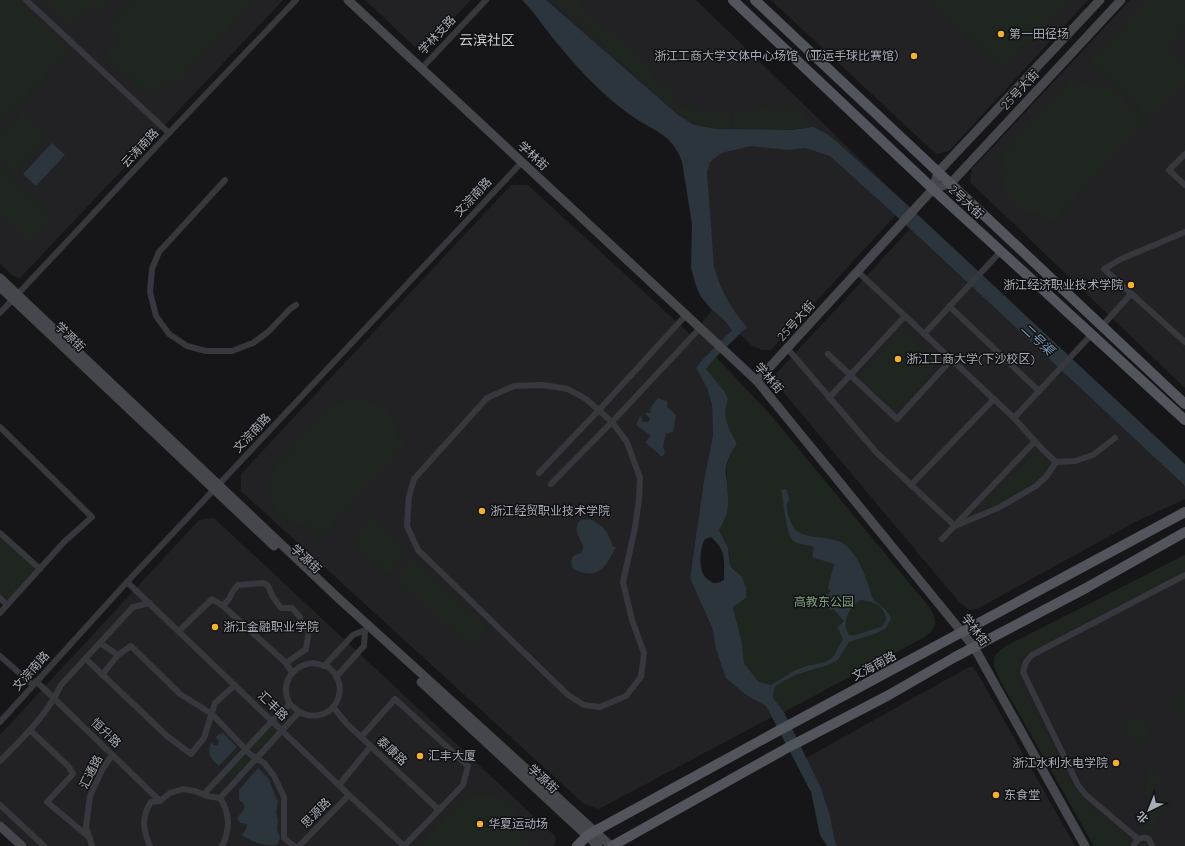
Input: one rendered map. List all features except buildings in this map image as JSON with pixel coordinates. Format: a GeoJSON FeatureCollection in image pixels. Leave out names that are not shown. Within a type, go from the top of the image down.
{"type":"FeatureCollection","features":[{"type":"Feature","properties":{"kind":"main road","name":"学林街"},"geometry":{"type":"LineString","coordinates":[[348,0],[757,381],[974,647],[1085,846]]}},
{"type":"Feature","properties":{"kind":"main road","name":"2号大街"},"geometry":{"type":"LineString","coordinates":[[733,0],[933,189],[1185,420]]}},
{"type":"Feature","properties":{"kind":"main road","name":"2号大街"},"geometry":{"type":"LineString","coordinates":[[755,0],[1185,404]]}},
{"type":"Feature","properties":{"kind":"main road","name":"25号大街"},"geometry":{"type":"LineString","coordinates":[[757,381],[933,189],[938,172],[1100,0]]}},
{"type":"Feature","properties":{"kind":"main road","name":"25号大街"},"geometry":{"type":"LineString","coordinates":[[933,189],[950,183],[1121,0]]}},
{"type":"Feature","properties":{"kind":"main road"},"geometry":{"type":"LineString","coordinates":[[0,278],[15,296]]}},
{"type":"Feature","properties":{"kind":"main road","name":"学源街"},"geometry":{"type":"LineString","coordinates":[[0,287],[15,296],[365,630],[591,834],[598,846]]}},
{"type":"Feature","properties":{"kind":"main road"},"geometry":{"type":"LineString","coordinates":[[216,487],[336,596],[591,834],[611,846],[787,748],[887,696],[1185,532]]}},
{"type":"Feature","properties":{"kind":"main road","name":"文海南路"},"geometry":{"type":"LineString","coordinates":[[578,846],[591,834],[778,731],[1185,512]]}},
{"type":"Feature","properties":{"kind":"main road"},"geometry":{"type":"LineString","coordinates":[[0,826],[22,846]]}},
{"type":"Feature","properties":{"kind":"street"},"geometry":{"type":"LineString","coordinates":[[26,0],[169,133]]}},
{"type":"Feature","properties":{"kind":"street","name":"云涛南路"},"geometry":{"type":"LineString","coordinates":[[0,313],[296,0]]}},
{"type":"Feature","properties":{"kind":"street","name":"学林支路"},"geometry":{"type":"LineString","coordinates":[[422,69],[486,0]]}},
{"type":"Feature","properties":{"kind":"street"},"geometry":{"type":"LineString","coordinates":[[1185,154],[1170,170],[1185,185]]}},
{"type":"Feature","properties":{"kind":"street","name":"文淙南路"},"geometry":{"type":"LineString","coordinates":[[0,722],[127,582],[522,162]]}},
{"type":"Feature","properties":{"kind":"street"},"geometry":{"type":"LineString","coordinates":[[225,180],[159,252],[152,269],[150,292],[156,316],[169,334],[187,346],[206,352],[232,351],[253,343],[268,332],[296,304]]}},
{"type":"Feature","properties":{"kind":"street"},"geometry":{"type":"LineString","coordinates":[[1185,232],[1121,259],[1104,269],[1185,342]]}},
{"type":"Feature","properties":{"kind":"street"},"geometry":{"type":"LineString","coordinates":[[924,334],[1001,251]]}},
{"type":"Feature","properties":{"kind":"street"},"geometry":{"type":"LineString","coordinates":[[857,271],[951,360],[994,398],[1042,450],[1056,462],[1075,461],[1093,455],[1115,438]]}},
{"type":"Feature","properties":{"kind":"street"},"geometry":{"type":"LineString","coordinates":[[1102,326],[1131,294]]}},
{"type":"Feature","properties":{"kind":"street"},"geometry":{"type":"LineString","coordinates":[[949,306],[1039,391]]}},
{"type":"Feature","properties":{"kind":"street"},"geometry":{"type":"LineString","coordinates":[[539,473],[686,315]]}},
{"type":"Feature","properties":{"kind":"street"},"geometry":{"type":"LineString","coordinates":[[829,398],[905,316]]}},
{"type":"Feature","properties":{"kind":"street"},"geometry":{"type":"LineString","coordinates":[[551,484],[612,422],[700,328]]}},
{"type":"Feature","properties":{"kind":"street"},"geometry":{"type":"LineString","coordinates":[[1014,418],[1092,334]]}},
{"type":"Feature","properties":{"kind":"street"},"geometry":{"type":"LineString","coordinates":[[787,348],[876,452],[955,526]]}},
{"type":"Feature","properties":{"kind":"street"},"geometry":{"type":"LineString","coordinates":[[828,354],[897,419],[951,360]]}},
{"type":"Feature","properties":{"kind":"street"},"geometry":{"type":"LineString","coordinates":[[543,385],[568,389],[586,398],[612,422],[627,442],[640,478],[635,528],[623,582],[632,620],[644,653],[641,677],[626,696],[600,707],[584,705],[568,695],[418,550],[407,526],[409,496],[414,479],[487,398],[514,386],[543,385]]}},
{"type":"Feature","properties":{"kind":"street"},"geometry":{"type":"LineString","coordinates":[[911,485],[994,398]]}},
{"type":"Feature","properties":{"kind":"street"},"geometry":{"type":"LineString","coordinates":[[0,427],[92,517],[64,542],[0,613]]}},
{"type":"Feature","properties":{"kind":"street"},"geometry":{"type":"LineString","coordinates":[[942,539],[1035,441]]}},
{"type":"Feature","properties":{"kind":"street"},"geometry":{"type":"LineString","coordinates":[[955,526],[998,508],[1036,486],[1046,477],[1056,462]]}},
{"type":"Feature","properties":{"kind":"street"},"geometry":{"type":"LineString","coordinates":[[0,532],[40,569]]}},
{"type":"Feature","properties":{"kind":"street"},"geometry":{"type":"LineString","coordinates":[[1138,839],[1086,795],[1078,785],[1023,672],[1026,662],[1032,655],[1185,575]]}},
{"type":"Feature","properties":{"kind":"street","name":"汇丰路"},"geometry":{"type":"LineString","coordinates":[[127,582],[404,846]]}},
{"type":"Feature","properties":{"kind":"street"},"geometry":{"type":"LineString","coordinates":[[223,606],[238,585],[264,583],[268,586],[273,597],[281,608],[292,608],[300,617],[301,626],[309,630],[306,649],[286,663]]}},
{"type":"Feature","properties":{"kind":"street"},"geometry":{"type":"LineString","coordinates":[[0,598],[7,605]]}},
{"type":"Feature","properties":{"kind":"street"},"geometry":{"type":"LineString","coordinates":[[179,631],[212,599],[223,606],[286,663],[292,673]]}},
{"type":"Feature","properties":{"kind":"street"},"geometry":{"type":"LineString","coordinates":[[0,761],[30,730],[54,699],[61,685],[134,607],[150,603]]}},
{"type":"Feature","properties":{"kind":"street"},"geometry":{"type":"LineString","coordinates":[[324,666],[353,635],[365,630],[364,646],[336,677]]}},
{"type":"Feature","properties":{"kind":"street"},"geometry":{"type":"LineString","coordinates":[[100,643],[118,655]]}},
{"type":"Feature","properties":{"kind":"street"},"geometry":{"type":"LineString","coordinates":[[102,675],[118,655],[131,646],[180,694],[212,714],[251,755],[264,763],[274,776],[284,797],[284,838],[294,846]]}},
{"type":"Feature","properties":{"kind":"street","name":"恒升路"},"geometry":{"type":"LineString","coordinates":[[0,656],[54,699],[160,801]]}},
{"type":"Feature","properties":{"kind":"street"},"geometry":{"type":"LineString","coordinates":[[86,659],[167,736],[191,754],[204,738],[215,703],[235,685]]}},
{"type":"Feature","properties":{"kind":"street"},"geometry":{"type":"LineString","coordinates":[[314,663],[324,666],[329,668],[339,681],[339,697],[330,710],[322,714],[314,716],[299,712],[290,704],[287,693],[288,679],[298,667],[305,664],[314,663]]}},
{"type":"Feature","properties":{"kind":"street"},"geometry":{"type":"LineString","coordinates":[[361,737],[395,699],[468,766],[463,785],[404,846]]}},
{"type":"Feature","properties":{"kind":"street"},"geometry":{"type":"LineString","coordinates":[[204,794],[272,721],[290,704]]}},
{"type":"Feature","properties":{"kind":"street","name":"泰康路"},"geometry":{"type":"LineString","coordinates":[[333,707],[347,724],[439,810]]}},
{"type":"Feature","properties":{"kind":"street"},"geometry":{"type":"LineString","coordinates":[[220,798],[299,712]]}},
{"type":"Feature","properties":{"kind":"street"},"geometry":{"type":"LineString","coordinates":[[30,730],[70,767],[73,774],[47,802],[90,838]]}},
{"type":"Feature","properties":{"kind":"street"},"geometry":{"type":"LineString","coordinates":[[339,785],[371,746]]}},
{"type":"Feature","properties":{"kind":"street","name":"汇通路"},"geometry":{"type":"LineString","coordinates":[[92,846],[86,827],[90,796],[102,770],[112,755]]}},
{"type":"Feature","properties":{"kind":"street"},"geometry":{"type":"LineString","coordinates":[[150,846],[144,831],[147,808],[151,802],[160,801],[170,793],[183,789],[220,798],[224,804],[228,819],[228,833],[222,846]]}},
{"type":"Feature","properties":{"kind":"street","name":"思源路"},"geometry":{"type":"LineString","coordinates":[[299,846],[349,795]]}},
{"type":"Feature","properties":{"kind":"street"},"geometry":{"type":"LineString","coordinates":[[0,805],[44,846]]}},
{"type":"Feature","properties":{"kind":"street"},"geometry":{"type":"LineString","coordinates":[[1134,846],[1138,839],[1143,837],[1151,842],[1152,846]]}},
{"type":"Feature","properties":{"kind":"shaded area"},"geometry":{"type":"Polygon","coordinates":[[[0,0],[283,0],[20,278],[12,275],[0,264],[0,0]]]}},
{"type":"Feature","properties":{"kind":"shaded area"},"geometry":{"type":"Polygon","coordinates":[[[365,0],[471,0],[426,48],[420,50],[365,0]]]}},
{"type":"Feature","properties":{"kind":"shaded area"},"geometry":{"type":"Polygon","coordinates":[[[528,0],[696,0],[906,204],[771,350],[762,350],[751,345],[713,307],[699,164],[528,0]]]}},
{"type":"Feature","properties":{"kind":"shaded area"},"geometry":{"type":"Polygon","coordinates":[[[771,0],[1088,0],[949,151],[936,154],[771,0]]]}},
{"type":"Feature","properties":{"kind":"shaded area","name":"浙江经济职业技术学院"},"geometry":{"type":"Polygon","coordinates":[[[1130,0],[1185,0],[1185,388],[970,182],[972,169],[1130,0]]]}},
{"type":"Feature","properties":{"kind":"shaded area","name":"浙江经贸职业技术学院"},"geometry":{"type":"Polygon","coordinates":[[[511,185],[528,185],[692,336],[712,310],[723,319],[732,330],[696,368],[707,388],[712,405],[713,435],[704,480],[690,578],[713,630],[715,646],[746,695],[766,706],[772,717],[599,809],[584,804],[241,491],[241,474],[511,185]]]}},
{"type":"Feature","properties":{"kind":"shaded area"},"geometry":{"type":"Polygon","coordinates":[[[910,229],[1185,487],[1185,499],[1137,521],[977,609],[969,610],[959,602],[774,381],[774,376],[910,229]]]}},
{"type":"Feature","properties":{"kind":"shaded area","name":"浙江金融职业学院"},"geometry":{"type":"Polygon","coordinates":[[[214,518],[556,837],[554,846],[28,846],[0,821],[0,735],[199,520],[214,518]]]}},
{"type":"Feature","properties":{"kind":"shaded area","name":"浙江水利水电学院"},"geometry":{"type":"Polygon","coordinates":[[[1185,555],[1185,846],[1094,846],[1000,680],[994,666],[994,658],[997,653],[1006,646],[1185,555]]]}},
{"type":"Feature","properties":{"kind":"shaded area","name":"浙江水利水电学院"},"geometry":{"type":"Polygon","coordinates":[[[969,667],[973,667],[978,674],[1075,846],[838,846],[835,842],[830,816],[821,788],[806,758],[969,667]]]}},
{"type":"Feature","properties":{"kind":"green space"},"geometry":{"type":"Polygon","coordinates":[[[0,0],[18,0],[70,49],[0,124],[0,0]]]}},
{"type":"Feature","properties":{"kind":"green space"},"geometry":{"type":"Polygon","coordinates":[[[42,0],[108,0],[98,11],[92,5],[71,27],[42,0]]]}},
{"type":"Feature","properties":{"kind":"green space"},"geometry":{"type":"Polygon","coordinates":[[[133,0],[255,0],[174,87],[165,79],[150,96],[105,55],[121,37],[109,25],[133,0]]]}},
{"type":"Feature","properties":{"kind":"green space"},"geometry":{"type":"Polygon","coordinates":[[[554,0],[581,0],[584,3],[581,9],[608,33],[614,32],[637,53],[637,57],[650,67],[652,75],[663,86],[666,85],[673,90],[673,99],[682,108],[691,105],[698,112],[729,112],[731,128],[719,128],[696,124],[678,113],[554,0]]]}},
{"type":"Feature","properties":{"kind":"green space","name":"第一田径场"},"geometry":{"type":"Polygon","coordinates":[[[930,0],[1068,0],[1003,69],[930,0]]]}},
{"type":"Feature","properties":{"kind":"green space"},"geometry":{"type":"Polygon","coordinates":[[[1147,0],[1185,1],[1185,26],[1165,48],[1185,67],[1185,84],[1152,119],[1090,60],[1147,0]]]}},
{"type":"Feature","properties":{"kind":"green space"},"geometry":{"type":"Polygon","coordinates":[[[1073,78],[1081,85],[1110,87],[1147,121],[1052,222],[1043,215],[1032,214],[1022,210],[1009,199],[1002,185],[1001,177],[1004,161],[1000,157],[1073,78]]]}},
{"type":"Feature","properties":{"kind":"green space"},"geometry":{"type":"Polygon","coordinates":[[[795,106],[811,123],[809,128],[793,130],[734,128],[732,111],[756,111],[759,107],[788,111],[795,106]]]}},
{"type":"Feature","properties":{"kind":"green space"},"geometry":{"type":"Polygon","coordinates":[[[23,111],[49,136],[14,172],[0,158],[0,135],[23,111]]]}},
{"type":"Feature","properties":{"kind":"green space"},"geometry":{"type":"Polygon","coordinates":[[[0,168],[52,218],[29,242],[0,215],[0,168]]]}},
{"type":"Feature","properties":{"kind":"green space"},"geometry":{"type":"Polygon","coordinates":[[[903,330],[939,364],[895,411],[859,377],[903,330]]]}},
{"type":"Feature","properties":{"kind":"green space","name":"高教东公园"},"geometry":{"type":"Polygon","coordinates":[[[716,357],[769,413],[930,608],[935,621],[934,627],[925,637],[784,712],[744,663],[742,643],[733,607],[746,598],[736,571],[730,566],[728,548],[719,530],[725,520],[728,501],[726,467],[731,453],[737,444],[726,417],[726,406],[728,399],[706,369],[716,357]]]}},
{"type":"Feature","properties":{"kind":"green space"},"geometry":{"type":"Polygon","coordinates":[[[355,398],[366,400],[382,406],[393,419],[397,429],[397,440],[400,438],[406,445],[315,543],[309,537],[317,528],[303,527],[291,523],[274,507],[270,497],[269,486],[272,474],[279,462],[333,405],[355,398]]]}},
{"type":"Feature","properties":{"kind":"green space"},"geometry":{"type":"Polygon","coordinates":[[[1033,454],[1042,457],[1049,464],[1038,478],[1031,484],[990,508],[985,504],[1033,454]]]}},
{"type":"Feature","properties":{"kind":"green space"},"geometry":{"type":"Polygon","coordinates":[[[372,518],[409,552],[388,575],[351,541],[372,518]]]}},
{"type":"Feature","properties":{"kind":"green space"},"geometry":{"type":"Polygon","coordinates":[[[0,536],[36,569],[7,601],[0,595],[0,536]]]}},
{"type":"Feature","properties":{"kind":"green space"},"geometry":{"type":"Polygon","coordinates":[[[1185,555],[1185,570],[1031,651],[1020,661],[1018,667],[1019,682],[1078,793],[1092,809],[1129,840],[1130,846],[1094,846],[1000,680],[994,664],[995,657],[1006,646],[1185,555]]]}},
{"type":"Feature","properties":{"kind":"green space"},"geometry":{"type":"Polygon","coordinates":[[[412,558],[488,627],[470,648],[394,578],[412,558]]]}},
{"type":"Feature","properties":{"kind":"green space"},"geometry":{"type":"Polygon","coordinates":[[[1185,692],[1185,715],[1174,704],[1185,692]]]}},
{"type":"Feature","properties":{"kind":"green space"},"geometry":{"type":"Polygon","coordinates":[[[1134,713],[1153,730],[1139,744],[1121,727],[1134,713]]]}},
{"type":"Feature","properties":{"kind":"green space"},"geometry":{"type":"Polygon","coordinates":[[[272,724],[279,731],[260,752],[252,745],[272,724]]]}},
{"type":"Feature","properties":{"kind":"green space"},"geometry":{"type":"Polygon","coordinates":[[[245,754],[251,760],[232,781],[226,775],[245,754]]]}},
{"type":"Feature","properties":{"kind":"green space"},"geometry":{"type":"Polygon","coordinates":[[[1145,761],[1164,778],[1146,797],[1145,761]]]}},
{"type":"Feature","properties":{"kind":"green space"},"geometry":{"type":"Polygon","coordinates":[[[1164,791],[1165,807],[1156,819],[1151,832],[1144,831],[1144,815],[1164,791]]]}},
{"type":"Feature","properties":{"kind":"green space","name":"华夏运动场"},"geometry":{"type":"Polygon","coordinates":[[[481,795],[498,798],[511,807],[519,820],[522,837],[532,846],[418,846],[457,804],[469,796],[481,795]]]}},
{"type":"Feature","properties":{"kind":"water","name":"二号渠"},"geometry":{"type":"Polygon","coordinates":[[[522,0],[546,0],[677,114],[694,125],[716,129],[793,130],[813,127],[829,135],[903,201],[1185,464],[1185,487],[892,212],[830,156],[805,148],[788,150],[751,146],[721,153],[710,162],[707,172],[714,267],[727,299],[736,314],[747,327],[716,357],[706,369],[724,391],[728,399],[726,406],[727,422],[737,444],[730,455],[726,466],[728,507],[723,524],[719,530],[728,548],[730,566],[742,577],[746,588],[746,598],[733,607],[742,643],[744,663],[759,682],[771,685],[794,671],[806,666],[825,662],[833,657],[843,639],[837,628],[844,621],[833,609],[831,611],[821,600],[831,591],[828,588],[834,564],[812,557],[814,547],[797,543],[792,538],[787,526],[781,490],[784,489],[786,489],[789,496],[787,510],[794,528],[798,532],[808,536],[833,539],[851,550],[860,565],[872,597],[885,609],[891,618],[886,628],[877,633],[849,642],[838,660],[828,665],[795,675],[778,684],[774,688],[773,698],[784,712],[821,788],[830,816],[835,842],[838,846],[827,846],[820,835],[811,792],[766,706],[746,695],[726,678],[715,646],[713,630],[690,578],[704,480],[713,435],[712,405],[707,388],[696,368],[732,330],[701,297],[696,286],[691,268],[692,224],[682,162],[678,152],[667,138],[629,114],[593,83],[561,48],[522,0]],[[711,537],[705,539],[703,543],[700,558],[701,569],[706,578],[713,583],[718,583],[724,580],[724,557],[720,547],[711,537]],[[861,600],[854,605],[847,616],[845,625],[849,635],[857,635],[880,627],[885,622],[886,615],[879,606],[872,602],[861,600]]]}},
{"type":"Feature","properties":{"kind":"water"},"geometry":{"type":"Polygon","coordinates":[[[52,143],[65,155],[36,186],[23,174],[52,143]]]}},
{"type":"Feature","properties":{"kind":"water"},"geometry":{"type":"Polygon","coordinates":[[[658,398],[667,401],[667,407],[676,415],[673,432],[666,434],[663,446],[665,453],[662,457],[645,442],[651,436],[636,425],[640,416],[642,418],[642,422],[648,422],[650,419],[645,413],[650,413],[651,407],[658,398]]]}},
{"type":"Feature","properties":{"kind":"water"},"geometry":{"type":"Polygon","coordinates":[[[589,519],[602,526],[610,537],[613,547],[616,547],[608,561],[600,570],[589,574],[573,569],[572,558],[581,553],[583,550],[583,545],[577,531],[578,523],[581,520],[589,519]]]}},
{"type":"Feature","properties":{"kind":"water"},"geometry":{"type":"Polygon","coordinates":[[[223,733],[237,747],[219,766],[211,758],[209,750],[211,742],[214,745],[217,745],[219,742],[216,737],[223,733]]]}},
{"type":"Feature","properties":{"kind":"water"},"geometry":{"type":"Polygon","coordinates":[[[258,768],[269,779],[278,802],[276,813],[278,820],[277,829],[280,838],[277,845],[258,843],[242,835],[247,824],[240,823],[237,818],[245,807],[239,800],[239,790],[258,768]]]}},
{"type":"Feature","properties":{"kind":"place","name":"第一田径场"},"geometry":{"type":"Point","coordinates":[1001,34]}},
{"type":"Feature","properties":{"kind":"place","name":"浙江工商大学文体中心场馆（亚运手球比赛馆）"},"geometry":{"type":"Point","coordinates":[914,56]}},
{"type":"Feature","properties":{"kind":"place","name":"浙江经济职业技术学院"},"geometry":{"type":"Point","coordinates":[1131,285]}},
{"type":"Feature","properties":{"kind":"place","name":"浙江工商大学(下沙校区)"},"geometry":{"type":"Point","coordinates":[898,359]}},
{"type":"Feature","properties":{"kind":"place","name":"浙江经贸职业技术学院"},"geometry":{"type":"Point","coordinates":[482,511]}},
{"type":"Feature","properties":{"kind":"place","name":"浙江金融职业学院"},"geometry":{"type":"Point","coordinates":[215,627]}},
{"type":"Feature","properties":{"kind":"place","name":"汇丰大厦"},"geometry":{"type":"Point","coordinates":[420,756]}},
{"type":"Feature","properties":{"kind":"place","name":"浙江水利水电学院"},"geometry":{"type":"Point","coordinates":[1116,763]}},
{"type":"Feature","properties":{"kind":"place","name":"东食堂"},"geometry":{"type":"Point","coordinates":[996,795]}},
{"type":"Feature","properties":{"kind":"place","name":"华夏运动场"},"geometry":{"type":"Point","coordinates":[480,824]}},
{"type":"Feature","properties":{"kind":"district","name":"云滨社区"},"geometry":{"type":"Point","coordinates":[487,40]}}]}
